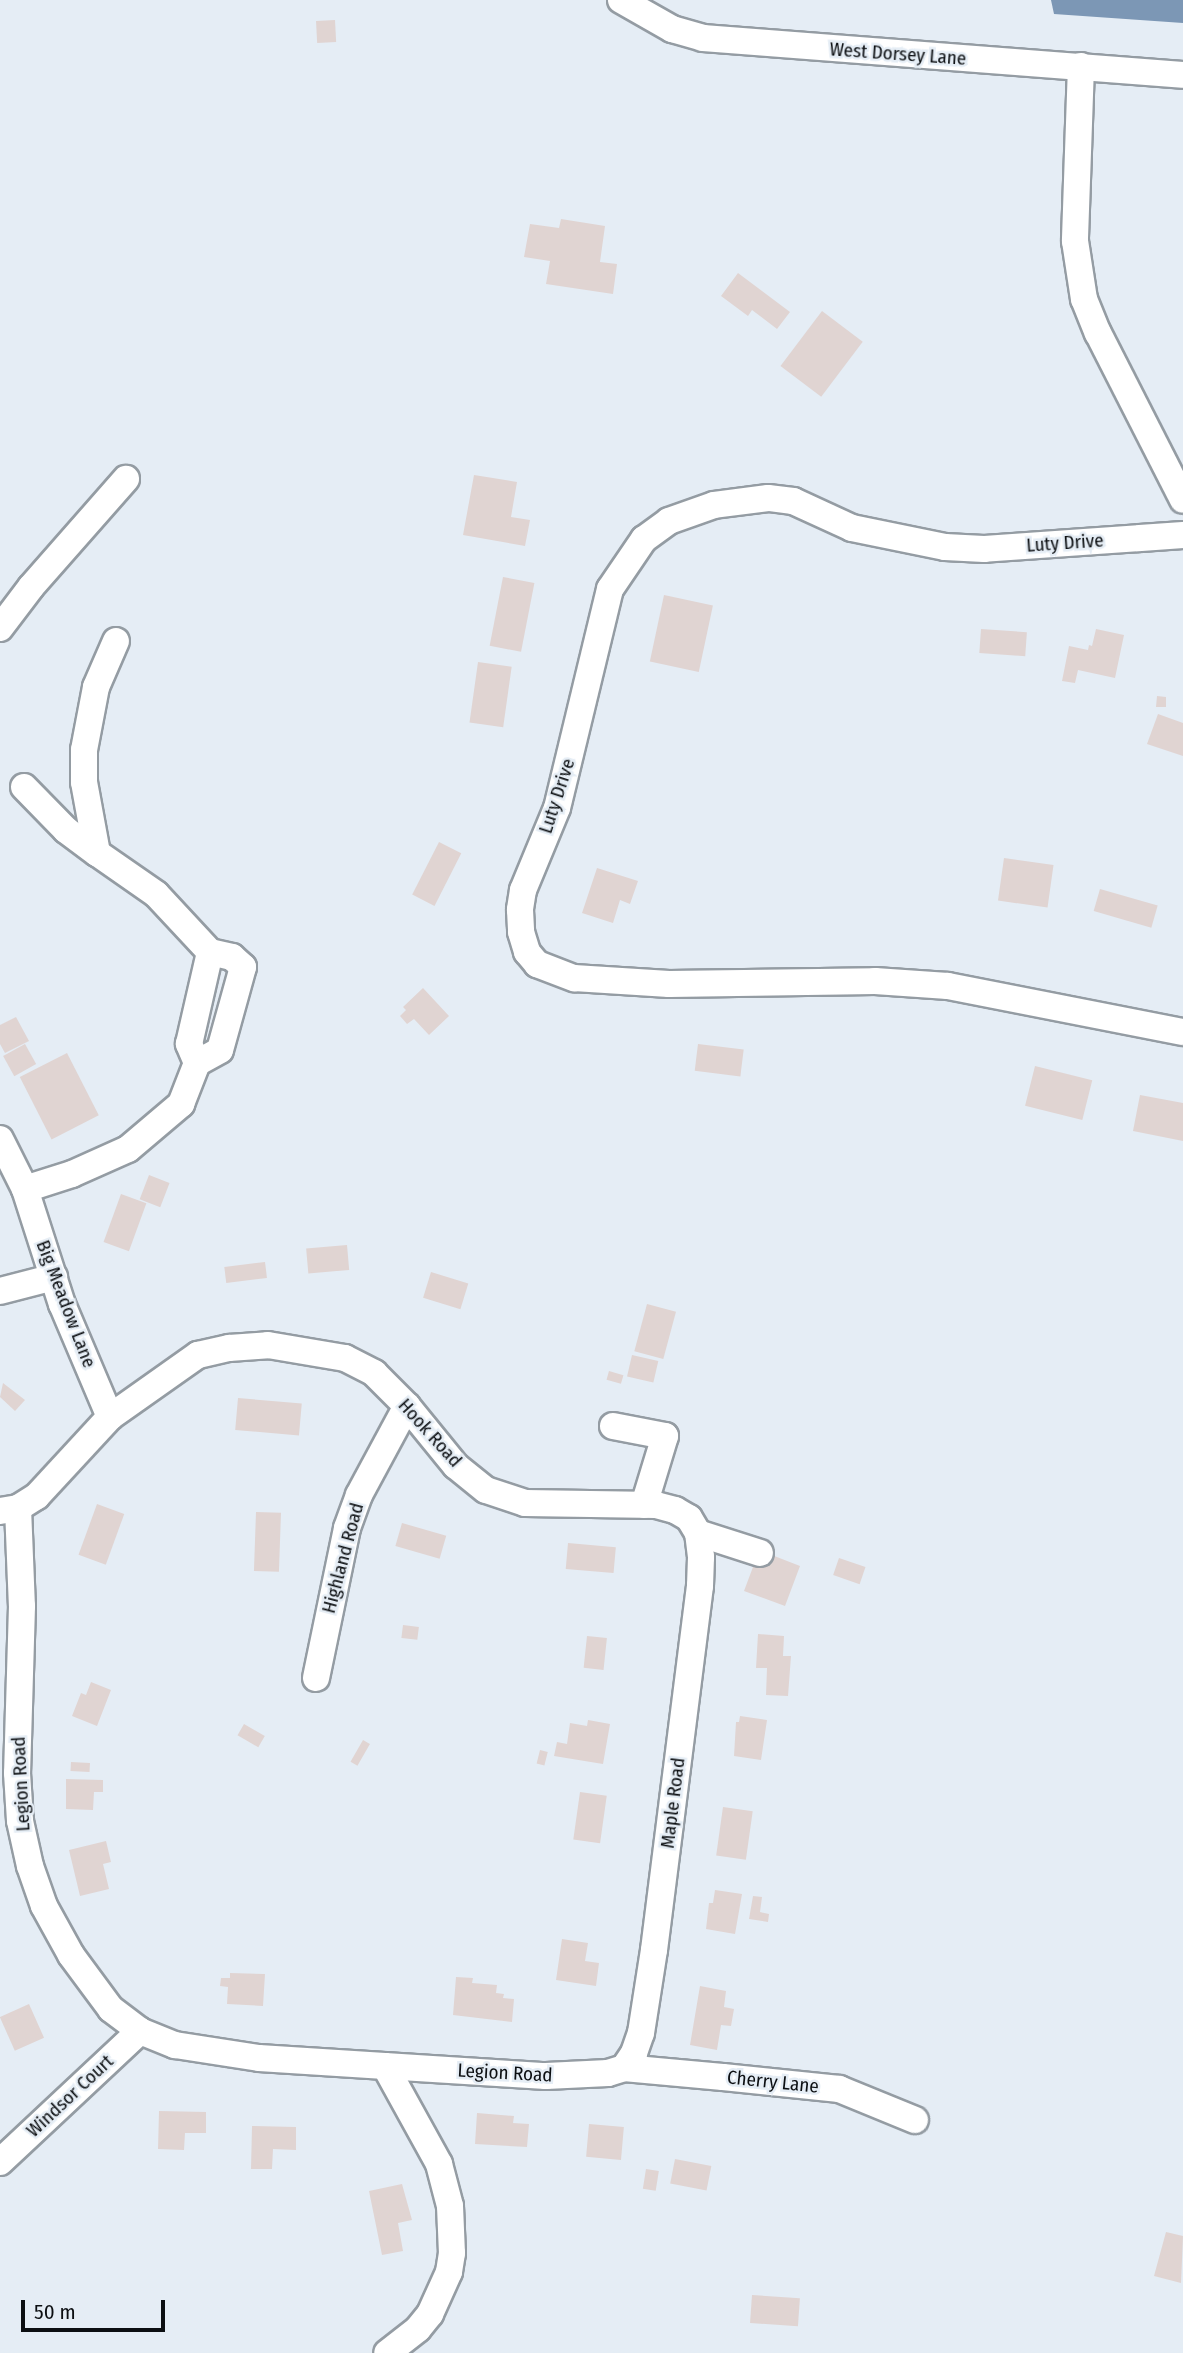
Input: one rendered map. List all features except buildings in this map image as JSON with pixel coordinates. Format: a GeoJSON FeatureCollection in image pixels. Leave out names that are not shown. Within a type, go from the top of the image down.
{"type":"FeatureCollection","features":[{"type":"Feature","properties":{"kind":"street","name":"West Dorsey Lane"},"geometry":{"type":"LineString","coordinates":[[621,0],[672,29],[703,38],[1183,75]]}},
{"type":"Feature","properties":{"kind":"street"},"geometry":{"type":"LineString","coordinates":[[1081,66],[1075,241],[1084,299],[1098,333],[1183,500]]}},
{"type":"Feature","properties":{"kind":"street"},"geometry":{"type":"LineString","coordinates":[[0,628],[31,587],[126,479]]}},
{"type":"Feature","properties":{"kind":"street","name":"Luty Drive"},"geometry":{"type":"LineString","coordinates":[[1183,535],[984,549],[945,547],[852,528],[793,501],[768,498],[714,505],[668,521],[644,539],[610,589],[557,808],[523,890],[520,910],[521,932],[527,952],[537,964],[574,978],[668,984],[875,981],[948,986],[1183,1032]]}},
{"type":"Feature","properties":{"kind":"street"},"geometry":{"type":"LineString","coordinates":[[97,853],[85,782],[83,750],[96,687],[116,641]]}},
{"type":"Feature","properties":{"kind":"street"},"geometry":{"type":"LineString","coordinates":[[24,787],[66,830],[156,894],[210,952],[232,957],[243,967],[220,1050],[197,1063],[181,1104],[128,1149],[72,1174],[25,1189]]}},
{"type":"Feature","properties":{"kind":"street"},"geometry":{"type":"LineString","coordinates":[[197,1063],[190,1044],[210,952]]}},
{"type":"Feature","properties":{"kind":"street","name":"Big Meadow Lane"},"geometry":{"type":"LineString","coordinates":[[0,1139],[25,1189],[54,1277],[110,1417]]}},
{"type":"Feature","properties":{"kind":"street"},"geometry":{"type":"LineString","coordinates":[[0,1291],[54,1277]]}},
{"type":"Feature","properties":{"kind":"street","name":"Hook Road"},"geometry":{"type":"LineString","coordinates":[[110,1417],[198,1355],[229,1348],[268,1345],[345,1358],[374,1373],[407,1406],[456,1466],[486,1490],[525,1503],[643,1505],[675,1510],[689,1518],[698,1533],[760,1553]]}},
{"type":"Feature","properties":{"kind":"street","name":"Highland Road"},"geometry":{"type":"LineString","coordinates":[[316,1678],[347,1528],[359,1495],[407,1406]]}},
{"type":"Feature","properties":{"kind":"street","name":"Legion Road"},"geometry":{"type":"LineString","coordinates":[[110,1417],[37,1496],[9,1509],[22,1606],[17,1773],[20,1821],[30,1866],[44,1906],[71,1955],[111,2009],[140,2031],[175,2045],[259,2058],[546,2076],[608,2073],[624,2068]]}},
{"type":"Feature","properties":{"kind":"street"},"geometry":{"type":"LineString","coordinates":[[613,1426],[665,1436],[643,1505]]}},
{"type":"Feature","properties":{"kind":"street","name":"Maple Road"},"geometry":{"type":"LineString","coordinates":[[624,2068],[634,2053],[641,2033],[654,1950],[700,1586],[698,1533]]}},
{"type":"Feature","properties":{"kind":"street","name":"Windsor Court"},"geometry":{"type":"LineString","coordinates":[[0,2162],[140,2031]]}},
{"type":"Feature","properties":{"kind":"street"},"geometry":{"type":"LineString","coordinates":[[385,2066],[439,2164],[450,2206],[452,2253],[449,2272],[430,2314],[402,2344],[387,2353]]}},
{"type":"Feature","properties":{"kind":"street","name":"Cherry Lane"},"geometry":{"type":"LineString","coordinates":[[624,2068],[839,2089],[915,2120]]}},
{"type":"Feature","properties":{"kind":"water"},"geometry":{"type":"Polygon","coordinates":[[[1051,0],[1183,0],[1183,23],[1054,14],[1051,0]]]}}]}
